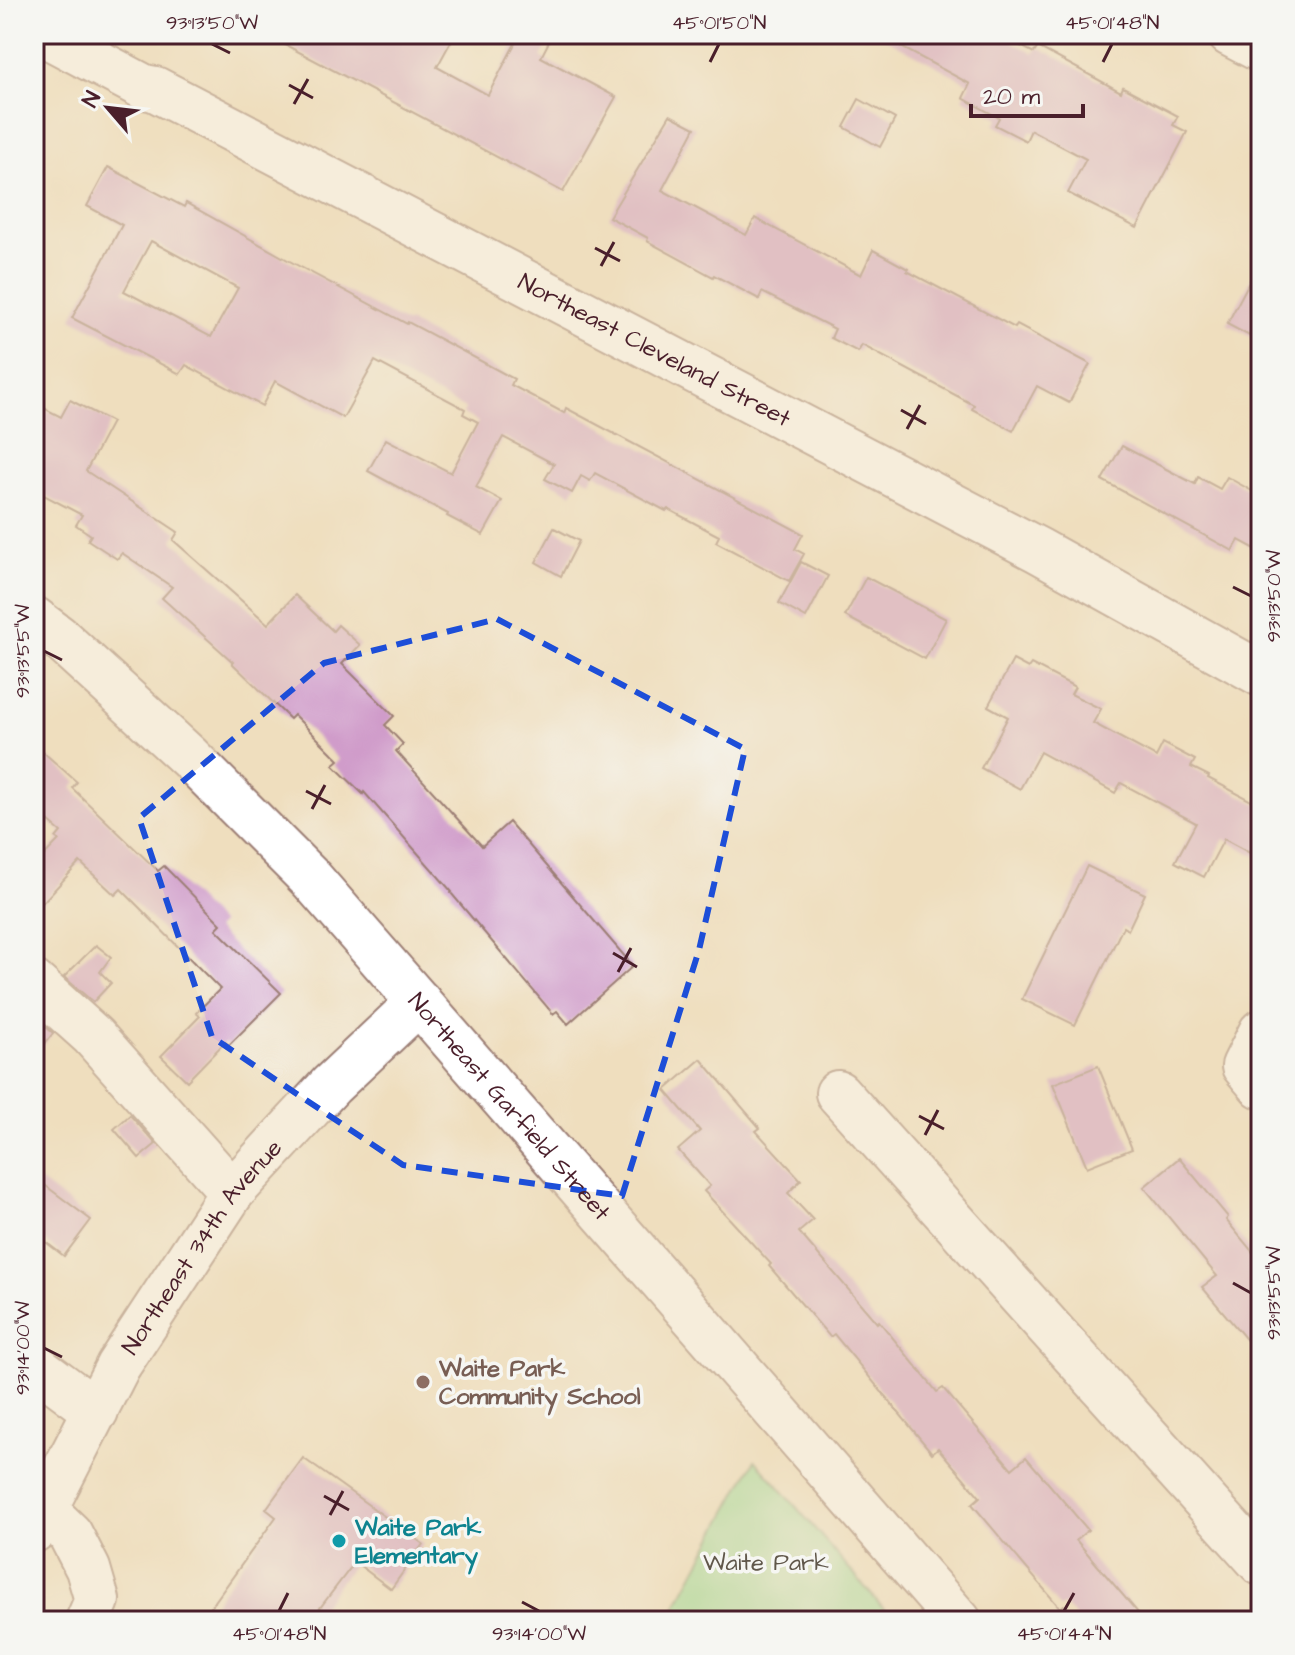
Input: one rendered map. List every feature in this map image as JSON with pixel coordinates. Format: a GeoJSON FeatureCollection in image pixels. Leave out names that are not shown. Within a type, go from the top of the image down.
{"type":"FeatureCollection","features":[{"type":"Feature","properties":{"kind":"street","name":"Northeast Cleveland Street"},"geometry":{"type":"LineString","coordinates":[[44,34],[144,87],[169,96],[1038,550],[1261,674]]}},
{"type":"Feature","properties":{"kind":"street"},"geometry":{"type":"LineString","coordinates":[[1230,34],[1261,50]]}},
{"type":"Feature","properties":{"kind":"street","name":"Northeast Garfield Street"},"geometry":{"type":"LineString","coordinates":[[34,619],[58,637],[189,757],[312,880],[959,1621]]}},
{"type":"Feature","properties":{"kind":"street"},"geometry":{"type":"LineString","coordinates":[[34,983],[93,1036],[232,1192]]}},
{"type":"Feature","properties":{"kind":"street","name":"Northeast 34th Avenue"},"geometry":{"type":"LineString","coordinates":[[39,1520],[118,1366],[232,1192],[331,1085],[419,1002]]}},
{"type":"Feature","properties":{"kind":"street"},"geometry":{"type":"LineString","coordinates":[[1261,1032],[1244,1066],[1261,1086]]}},
{"type":"Feature","properties":{"kind":"street"},"geometry":{"type":"LineString","coordinates":[[838,1093],[1261,1563]]}},
{"type":"Feature","properties":{"kind":"street"},"geometry":{"type":"LineString","coordinates":[[34,1365],[96,1411]]}},
{"type":"Feature","properties":{"kind":"street"},"geometry":{"type":"LineString","coordinates":[[39,1520],[70,1534],[88,1569],[97,1600],[88,1621]]}},
{"type":"Feature","properties":{"kind":"highlighted area"},"geometry":{"type":"Polygon","coordinates":[[[497,619],[745,749],[699,950],[622,1196],[403,1165],[212,1037],[139,818],[324,663],[497,619]]]}},
{"type":"Feature","properties":{"kind":"green space","name":"Waite Park"},"geometry":{"type":"Polygon","coordinates":[[[755,1460],[774,1481],[894,1621],[668,1621],[755,1460]]]}},
{"type":"Feature","properties":{"kind":"building"},"geometry":{"type":"Polygon","coordinates":[[[265,34],[455,34],[437,67],[488,95],[520,34],[553,34],[541,57],[616,97],[563,192],[265,34]]]}},
{"type":"Feature","properties":{"kind":"building"},"geometry":{"type":"Polygon","coordinates":[[[877,34],[998,34],[1034,53],[1038,47],[1121,92],[1123,87],[1178,116],[1173,125],[1187,132],[1137,228],[1068,193],[1086,159],[1031,130],[1026,141],[995,125],[999,118],[963,98],[970,84],[877,34]]]}},
{"type":"Feature","properties":{"kind":"building"},"geometry":{"type":"Polygon","coordinates":[[[859,99],[895,119],[880,147],[844,127],[859,99]]]}},
{"type":"Feature","properties":{"kind":"building"},"geometry":{"type":"Polygon","coordinates":[[[670,115],[695,128],[662,190],[746,235],[755,218],[861,275],[873,250],[1015,328],[1017,325],[1090,364],[1069,403],[1037,386],[1013,431],[972,409],[974,405],[862,345],[858,352],[831,338],[835,329],[762,292],[759,299],[713,277],[609,217],[670,115]]]}},
{"type":"Feature","properties":{"kind":"building"},"geometry":{"type":"Polygon","coordinates":[[[108,167],[184,207],[186,203],[514,379],[511,385],[564,413],[566,408],[803,534],[795,549],[804,554],[789,581],[716,542],[719,536],[595,473],[590,481],[581,476],[572,493],[545,479],[554,464],[503,437],[476,487],[502,501],[483,535],[368,471],[386,439],[451,473],[478,422],[463,414],[465,409],[375,361],[343,418],[275,381],[262,406],[186,365],[180,374],[72,318],[122,225],[87,206],[108,167]],[[151,241],[124,291],[211,337],[238,288],[151,241]]]}},
{"type":"Feature","properties":{"kind":"building"},"geometry":{"type":"Polygon","coordinates":[[[1261,260],[1261,342],[1227,324],[1261,260]]]}},
{"type":"Feature","properties":{"kind":"building"},"geometry":{"type":"Polygon","coordinates":[[[70,400],[112,422],[86,471],[178,532],[173,540],[268,624],[295,595],[333,631],[338,625],[360,645],[342,664],[394,716],[385,725],[403,744],[396,751],[482,846],[509,822],[633,966],[568,1024],[557,1011],[553,1014],[364,792],[333,765],[339,760],[294,715],[290,719],[162,598],[172,587],[122,553],[117,559],[88,540],[91,535],[76,525],[82,515],[34,490],[34,403],[61,417],[70,400]]]}},
{"type":"Feature","properties":{"kind":"building"},"geometry":{"type":"Polygon","coordinates":[[[1122,446],[1195,484],[1198,477],[1220,489],[1227,477],[1261,496],[1261,552],[1239,540],[1233,551],[1102,480],[1122,446]]]}},
{"type":"Feature","properties":{"kind":"building"},"geometry":{"type":"Polygon","coordinates":[[[554,528],[579,541],[561,576],[536,562],[554,528]]]}},
{"type":"Feature","properties":{"kind":"building"},"geometry":{"type":"Polygon","coordinates":[[[801,562],[828,576],[806,618],[779,603],[801,562]]]}},
{"type":"Feature","properties":{"kind":"building"},"geometry":{"type":"Polygon","coordinates":[[[866,577],[946,619],[925,659],[845,616],[866,577]]]}},
{"type":"Feature","properties":{"kind":"building"},"geometry":{"type":"Polygon","coordinates":[[[1013,660],[1028,668],[1031,664],[1075,687],[1071,694],[1101,709],[1093,723],[1156,757],[1163,743],[1195,760],[1191,767],[1208,778],[1261,806],[1261,859],[1224,839],[1204,877],[1175,862],[1196,823],[1121,783],[1115,793],[1040,752],[1020,789],[981,768],[1008,717],[988,706],[1013,660]]]}},
{"type":"Feature","properties":{"kind":"building"},"geometry":{"type":"Polygon","coordinates":[[[34,744],[77,782],[72,788],[158,871],[164,866],[221,924],[216,929],[281,993],[229,1045],[225,1042],[187,1081],[161,1056],[200,1016],[196,1013],[220,989],[121,889],[115,895],[80,862],[34,912],[34,866],[59,840],[56,838],[61,832],[34,809],[34,744]]]}},
{"type":"Feature","properties":{"kind":"building"},"geometry":{"type":"Polygon","coordinates":[[[1087,866],[1145,894],[1128,930],[1123,927],[1075,1025],[1022,999],[1087,866]]]}},
{"type":"Feature","properties":{"kind":"building"},"geometry":{"type":"Polygon","coordinates":[[[96,945],[111,957],[100,972],[111,983],[93,1002],[64,977],[96,945]]]}},
{"type":"Feature","properties":{"kind":"building"},"geometry":{"type":"Polygon","coordinates":[[[34,1017],[53,1033],[34,1058],[34,1017]]]}},
{"type":"Feature","properties":{"kind":"building"},"geometry":{"type":"Polygon","coordinates":[[[701,1059],[760,1128],[756,1131],[801,1180],[788,1193],[813,1220],[799,1232],[877,1323],[879,1321],[937,1392],[943,1388],[1012,1469],[1026,1457],[1088,1530],[1076,1540],[1145,1621],[1078,1621],[1064,1605],[1060,1608],[972,1504],[980,1497],[938,1448],[932,1453],[834,1334],[830,1337],[769,1266],[771,1264],[704,1191],[710,1186],[678,1150],[700,1131],[665,1090],[701,1059]]]}},
{"type":"Feature","properties":{"kind":"building"},"geometry":{"type":"Polygon","coordinates":[[[1098,1066],[1132,1149],[1087,1167],[1053,1084],[1098,1066]]]}},
{"type":"Feature","properties":{"kind":"building"},"geometry":{"type":"Polygon","coordinates":[[[130,1115],[156,1144],[139,1158],[114,1129],[130,1115]]]}},
{"type":"Feature","properties":{"kind":"building"},"geometry":{"type":"Polygon","coordinates":[[[1179,1158],[1261,1262],[1261,1357],[1202,1287],[1217,1276],[1144,1187],[1179,1158]]]}},
{"type":"Feature","properties":{"kind":"building"},"geometry":{"type":"Polygon","coordinates":[[[34,1177],[91,1220],[64,1256],[34,1233],[34,1177]]]}},
{"type":"Feature","properties":{"kind":"building","name":"Waite Park Elementary"},"geometry":{"type":"Polygon","coordinates":[[[303,1458],[423,1544],[391,1589],[355,1562],[310,1621],[201,1621],[276,1517],[266,1509],[303,1458]]]}},
{"type":"Feature","properties":{"kind":"place","name":"Waite Park Community School"},"geometry":{"type":"Point","coordinates":[423,1382]}},
{"type":"Feature","properties":{"kind":"place","name":"Waite Park Elementary"},"geometry":{"type":"Point","coordinates":[339,1541]}}]}
